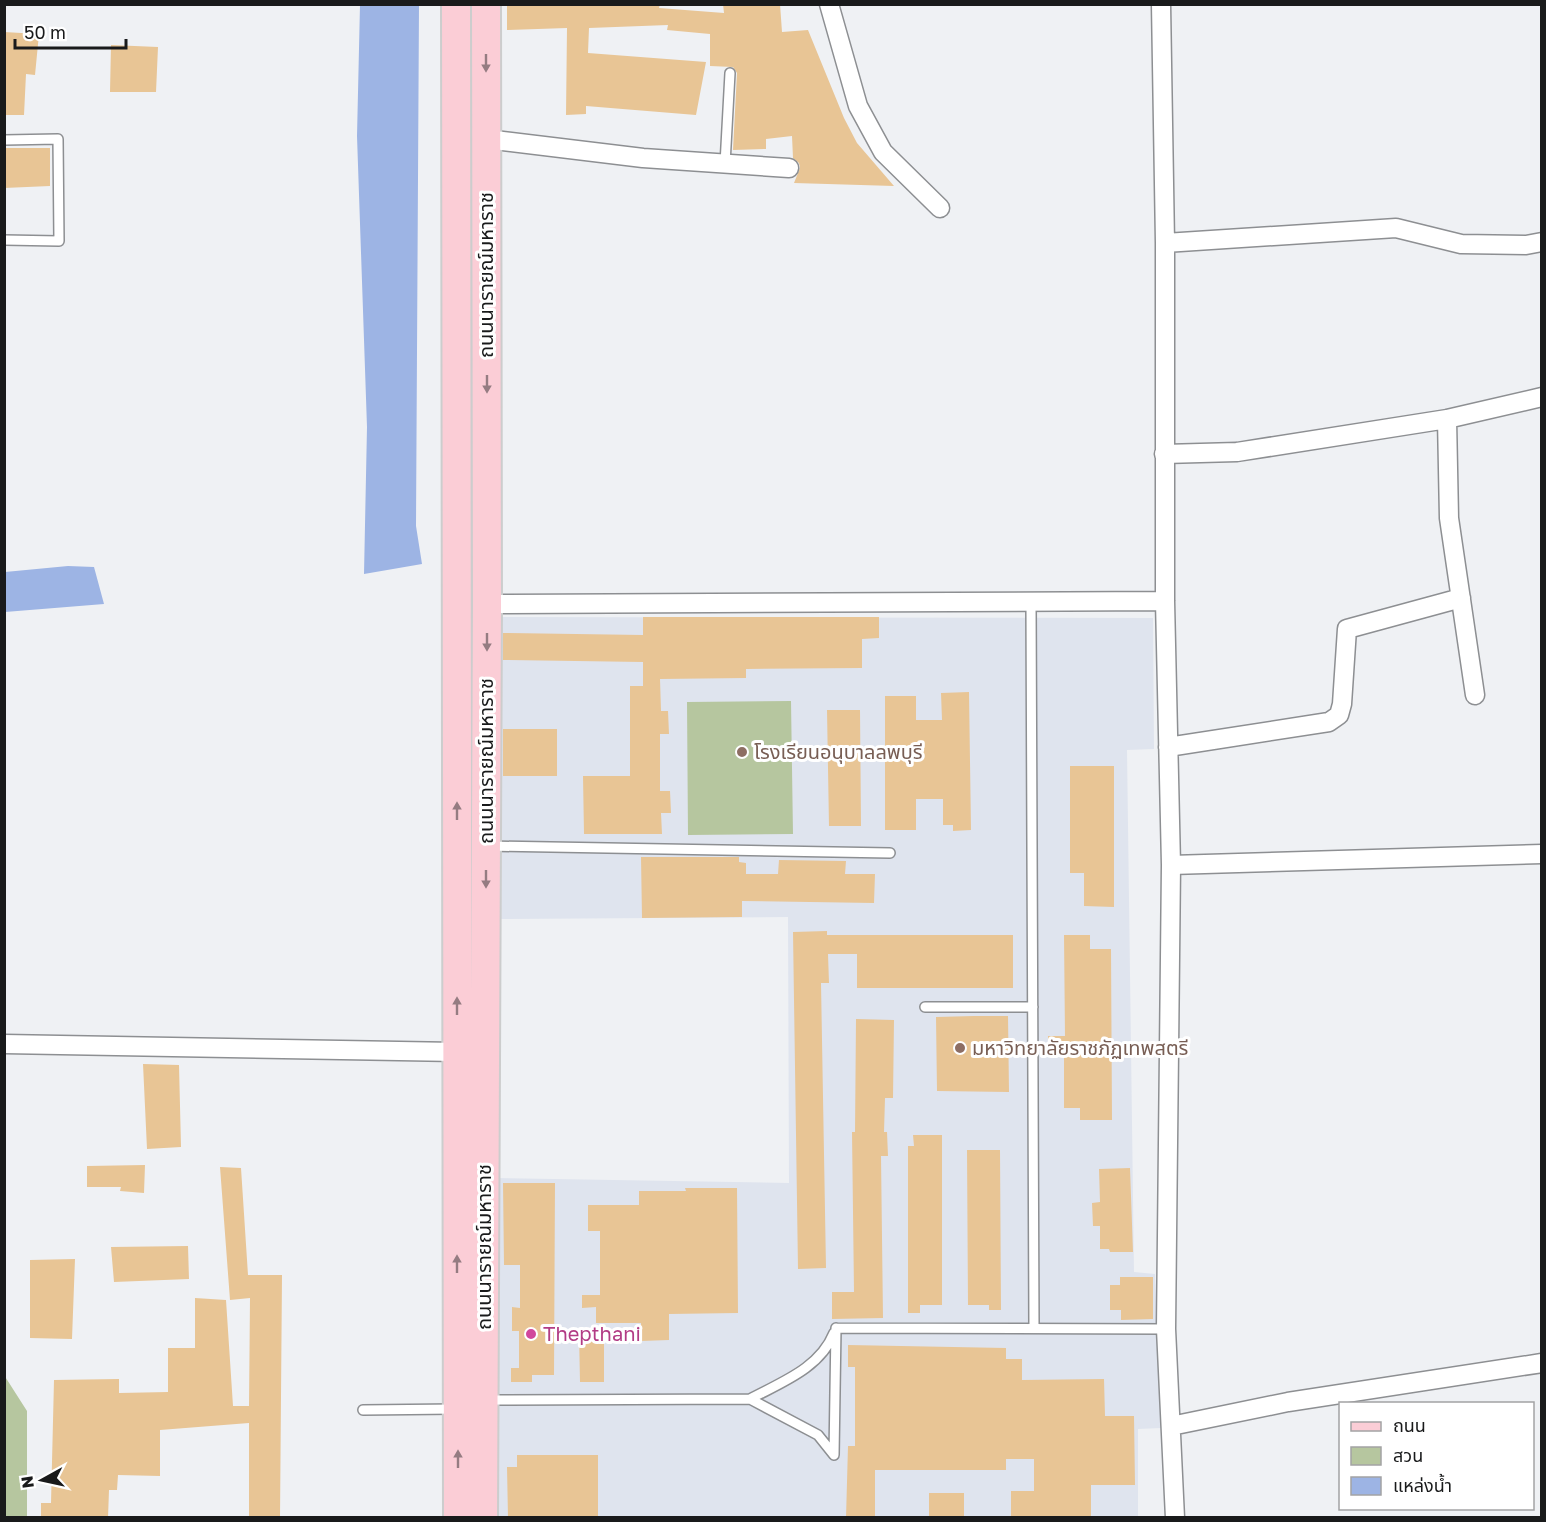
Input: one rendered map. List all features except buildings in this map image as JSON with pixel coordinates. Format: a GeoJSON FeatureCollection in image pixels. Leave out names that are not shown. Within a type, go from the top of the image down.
{"type":"FeatureCollection","features":[{"type":"Feature","properties":{"kind":"main road","name":"ถนนนารายณ์มหาราช"},"geometry":{"type":"LineString","coordinates":[[456,4],[457,1052],[470,1405],[483,1518]]}},
{"type":"Feature","properties":{"kind":"main road","name":"ถนนนารายณ์มหาราช"},"geometry":{"type":"LineString","coordinates":[[458,1518],[470,1405],[486,846],[486,4]]}},
{"type":"Feature","properties":{"kind":"street"},"geometry":{"type":"LineString","coordinates":[[829,4],[858,106],[884,152],[940,208]]}},
{"type":"Feature","properties":{"kind":"street"},"geometry":{"type":"LineString","coordinates":[[1161,4],[1165,243],[1165,600],[1171,865],[1166,1329],[1175,1518]]}},
{"type":"Feature","properties":{"kind":"street"},"geometry":{"type":"LineString","coordinates":[[486,139],[644,158],[789,168]]}},
{"type":"Feature","properties":{"kind":"street"},"geometry":{"type":"LineString","coordinates":[[1165,243],[1396,228],[1461,244],[1526,245],[1542,242]]}},
{"type":"Feature","properties":{"kind":"street"},"geometry":{"type":"LineString","coordinates":[[1164,454],[1237,452],[1447,419],[1542,397]]}},
{"type":"Feature","properties":{"kind":"street"},"geometry":{"type":"LineString","coordinates":[[1447,419],[1449,518],[1474,695]]}},
{"type":"Feature","properties":{"kind":"street"},"geometry":{"type":"LineString","coordinates":[[1168,747],[1329,722],[1339,715],[1342,704],[1347,629],[1461,598]]}},
{"type":"Feature","properties":{"kind":"street"},"geometry":{"type":"LineString","coordinates":[[487,604],[1031,603],[1165,600]]}},
{"type":"Feature","properties":{"kind":"street"},"geometry":{"type":"LineString","coordinates":[[1171,865],[1542,854]]}},
{"type":"Feature","properties":{"kind":"street"},"geometry":{"type":"LineString","coordinates":[[4,1044],[457,1052]]}},
{"type":"Feature","properties":{"kind":"street"},"geometry":{"type":"LineString","coordinates":[[1171,1426],[1288,1402],[1542,1364]]}},
{"type":"Feature","properties":{"kind":"lane"},"geometry":{"type":"LineString","coordinates":[[725,164],[730,73]]}},
{"type":"Feature","properties":{"kind":"lane"},"geometry":{"type":"LineString","coordinates":[[4,140],[58,139],[59,241],[4,240]]}},
{"type":"Feature","properties":{"kind":"lane"},"geometry":{"type":"LineString","coordinates":[[1031,603],[1034,1328]]}},
{"type":"Feature","properties":{"kind":"lane"},"geometry":{"type":"LineString","coordinates":[[486,846],[890,853]]}},
{"type":"Feature","properties":{"kind":"lane"},"geometry":{"type":"LineString","coordinates":[[925,1007],[1032,1007]]}},
{"type":"Feature","properties":{"kind":"lane"},"geometry":{"type":"LineString","coordinates":[[750,1399],[818,1434],[834,1455],[836,1328]]}},
{"type":"Feature","properties":{"kind":"lane"},"geometry":{"type":"LineString","coordinates":[[363,1410],[470,1405],[750,1399],[813,1364],[828,1347],[836,1328]]}},
{"type":"Feature","properties":{"kind":"lane"},"geometry":{"type":"LineString","coordinates":[[836,1328],[1166,1329]]}},
{"type":"Feature","properties":{"kind":"shaded area","name":"มหาวิทยาลัยราชภัฏเทพสตรี"},"geometry":{"type":"Polygon","coordinates":[[[496,617],[1153,618],[1154,749],[1127,750],[1134,1272],[1155,1274],[1161,1428],[1138,1429],[1138,1517],[495,1517],[495,1178],[789,1183],[788,917],[495,919],[496,617]]]}},
{"type":"Feature","properties":{"kind":"green space"},"geometry":{"type":"Polygon","coordinates":[[[791,701],[793,834],[688,835],[687,702],[791,701]]]}},
{"type":"Feature","properties":{"kind":"green space"},"geometry":{"type":"Polygon","coordinates":[[[4,1375],[27,1411],[27,1517],[5,1517],[4,1375]]]}},
{"type":"Feature","properties":{"kind":"water"},"geometry":{"type":"Polygon","coordinates":[[[360,5],[419,5],[416,526],[422,564],[364,574],[367,427],[357,136],[360,5]]]}},
{"type":"Feature","properties":{"kind":"water"},"geometry":{"type":"Polygon","coordinates":[[[68,566],[94,567],[104,604],[5,612],[5,572],[68,566]]]}},
{"type":"Feature","properties":{"kind":"place","name":"โรงเรียนอนุบาลลพบุรี"},"geometry":{"type":"Point","coordinates":[742,752]}},
{"type":"Feature","properties":{"kind":"place","name":"มหาวิทยาลัยราชภัฏเทพสตรี"},"geometry":{"type":"Point","coordinates":[960,1048]}},
{"type":"Feature","properties":{"kind":"place","name":"Thepthani"},"geometry":{"type":"Point","coordinates":[531,1334]}}]}
